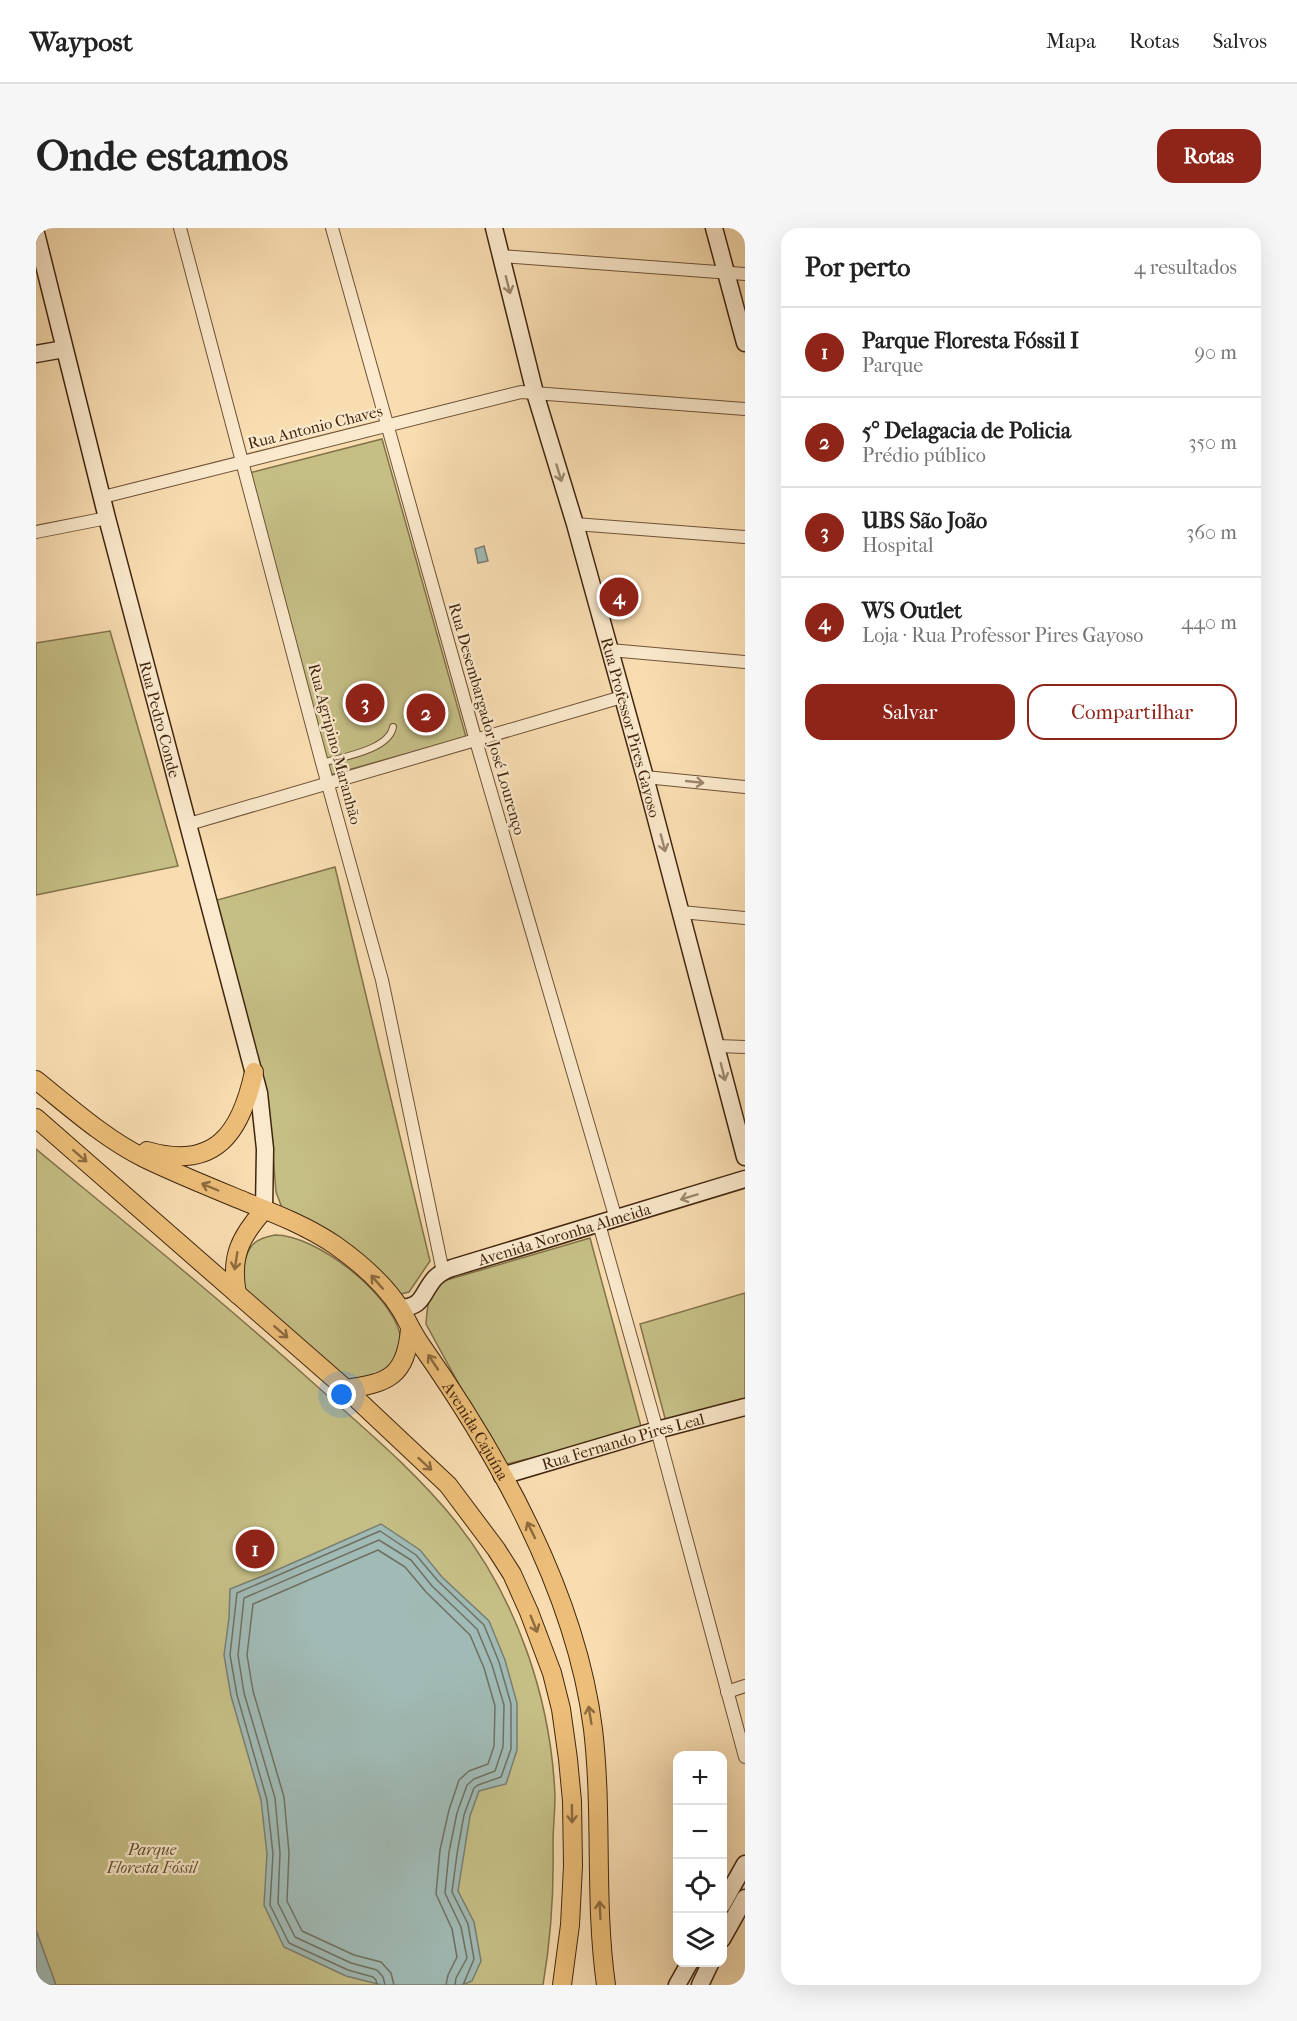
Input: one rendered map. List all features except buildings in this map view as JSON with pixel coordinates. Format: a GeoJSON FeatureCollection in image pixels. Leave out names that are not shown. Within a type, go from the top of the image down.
{"type":"FeatureCollection","features":[{"type":"Feature","properties":{"kind":"main road","name":"Rua Professor Pires Gayoso"},"geometry":{"type":"LineString","coordinates":[[494,228],[535,393],[575,524],[645,777],[745,1157]]}},
{"type":"Feature","properties":{"kind":"main road"},"geometry":{"type":"LineString","coordinates":[[714,228],[745,343]]}},
{"type":"Feature","properties":{"kind":"main road","name":"Rua Pedro Conde"},"geometry":{"type":"LineString","coordinates":[[36,233],[107,518],[254,1072],[262,1115],[265,1149],[264,1210]]}},
{"type":"Feature","properties":{"kind":"main road"},"geometry":{"type":"LineString","coordinates":[[36,354],[64,350]]}},
{"type":"Feature","properties":{"kind":"main road"},"geometry":{"type":"LineString","coordinates":[[116,1143],[170,1156],[186,1156],[210,1150],[225,1139],[236,1124],[247,1101],[254,1072]]}},
{"type":"Feature","properties":{"kind":"main road","name":"Avenida Cajuína"},"geometry":{"type":"LineString","coordinates":[[36,1080],[116,1143],[172,1171],[300,1224],[335,1245],[372,1275],[400,1308],[410,1329],[469,1418],[502,1476],[542,1554],[571,1634],[586,1686],[593,1730],[604,1976]]}},
{"type":"Feature","properties":{"kind":"main road"},"geometry":{"type":"LineString","coordinates":[[36,1118],[346,1389],[448,1485],[474,1518],[512,1574],[544,1649],[561,1709],[572,1801],[573,1866],[571,1914],[562,1985]]}},
{"type":"Feature","properties":{"kind":"main road","name":"Avenida Noronha Almeida"},"geometry":{"type":"LineString","coordinates":[[443,1272],[745,1179]]}},
{"type":"Feature","properties":{"kind":"main road"},"geometry":{"type":"LineString","coordinates":[[237,1294],[235,1272],[238,1251],[246,1230],[264,1210]]}},
{"type":"Feature","properties":{"kind":"main road"},"geometry":{"type":"LineString","coordinates":[[400,1308],[412,1308],[422,1300],[434,1279],[443,1272]]}},
{"type":"Feature","properties":{"kind":"main road"},"geometry":{"type":"LineString","coordinates":[[346,1389],[370,1386],[395,1373],[405,1359],[410,1329]]}},
{"type":"Feature","properties":{"kind":"main road","name":"Rua Fernando Pires Leal"},"geometry":{"type":"LineString","coordinates":[[502,1476],[657,1430],[745,1407]]}},
{"type":"Feature","properties":{"kind":"main road"},"geometry":{"type":"LineString","coordinates":[[727,1926],[745,1864]]}},
{"type":"Feature","properties":{"kind":"main road"},"geometry":{"type":"LineString","coordinates":[[678,1985],[687,1967]]}},
{"type":"Feature","properties":{"kind":"main road"},"geometry":{"type":"LineString","coordinates":[[700,1985],[709,1967]]}},
{"type":"Feature","properties":{"kind":"main road"},"geometry":{"type":"LineString","coordinates":[[604,1976],[611,1985]]}},
{"type":"Feature","properties":{"kind":"street","name":"Rua Agripino Maranhão"},"geometry":{"type":"LineString","coordinates":[[180,228],[322,764],[382,980],[443,1272]]}},
{"type":"Feature","properties":{"kind":"street","name":"Rua Desembargador José Lourenço"},"geometry":{"type":"LineString","coordinates":[[332,228],[386,427],[616,1219]]}},
{"type":"Feature","properties":{"kind":"street"},"geometry":{"type":"LineString","coordinates":[[501,256],[745,274]]}},
{"type":"Feature","properties":{"kind":"street","name":"Rua Antonio Chaves"},"geometry":{"type":"LineString","coordinates":[[103,497],[521,392],[745,409]]}},
{"type":"Feature","properties":{"kind":"street"},"geometry":{"type":"LineString","coordinates":[[36,532],[107,518]]}},
{"type":"Feature","properties":{"kind":"street"},"geometry":{"type":"LineString","coordinates":[[575,524],[745,537]]}},
{"type":"Feature","properties":{"kind":"street"},"geometry":{"type":"LineString","coordinates":[[610,650],[745,662]]}},
{"type":"Feature","properties":{"kind":"street"},"geometry":{"type":"LineString","coordinates":[[189,824],[622,697]]}},
{"type":"Feature","properties":{"kind":"street"},"geometry":{"type":"LineString","coordinates":[[645,777],[745,787]]}},
{"type":"Feature","properties":{"kind":"street"},"geometry":{"type":"LineString","coordinates":[[681,912],[745,918]]}},
{"type":"Feature","properties":{"kind":"street"},"geometry":{"type":"LineString","coordinates":[[717,1046],[745,1047]]}},
{"type":"Feature","properties":{"kind":"street"},"geometry":{"type":"LineString","coordinates":[[599,1224],[745,1757]]}},
{"type":"Feature","properties":{"kind":"street"},"geometry":{"type":"LineString","coordinates":[[727,1692],[745,1686]]}},
{"type":"Feature","properties":{"kind":"lane"},"geometry":{"type":"LineString","coordinates":[[322,764],[378,746],[387,739],[393,727]]}},
{"type":"Feature","properties":{"kind":"green space"},"geometry":{"type":"Polygon","coordinates":[[[382,439],[466,737],[330,775],[249,473],[382,439]]]}},
{"type":"Feature","properties":{"kind":"green space"},"geometry":{"type":"Polygon","coordinates":[[[110,631],[178,866],[36,895],[36,643],[110,631]]]}},
{"type":"Feature","properties":{"kind":"green space"},"geometry":{"type":"Polygon","coordinates":[[[335,867],[430,1261],[409,1292],[401,1294],[284,1213],[276,1192],[272,1142],[214,901],[335,867]]]}},
{"type":"Feature","properties":{"kind":"green space","name":"Parque Floresta Fóssil"},"geometry":{"type":"Polygon","coordinates":[[[36,1149],[208,1292],[368,1431],[423,1484],[457,1523],[497,1584],[527,1652],[538,1687],[552,1760],[555,1796],[552,1897],[543,1985],[48,1985],[36,1947],[36,1149]]]}},
{"type":"Feature","properties":{"kind":"green space"},"geometry":{"type":"Polygon","coordinates":[[[275,1235],[311,1245],[330,1256],[350,1269],[382,1301],[393,1318],[401,1339],[397,1354],[386,1372],[349,1380],[242,1288],[241,1275],[249,1249],[261,1239],[275,1235]]]}},
{"type":"Feature","properties":{"kind":"green space"},"geometry":{"type":"Polygon","coordinates":[[[590,1238],[642,1430],[503,1465],[426,1324],[431,1296],[440,1282],[590,1238]]]}},
{"type":"Feature","properties":{"kind":"green space"},"geometry":{"type":"Polygon","coordinates":[[[745,1293],[745,1401],[666,1422],[640,1324],[745,1293]]]}},
{"type":"Feature","properties":{"kind":"water"},"geometry":{"type":"Polygon","coordinates":[[[484,546],[488,561],[478,563],[475,549],[484,546]]]}},
{"type":"Feature","properties":{"kind":"water"},"geometry":{"type":"Polygon","coordinates":[[[381,1524],[420,1550],[442,1577],[489,1621],[505,1660],[517,1703],[517,1750],[506,1784],[479,1791],[470,1816],[458,1891],[474,1922],[481,1961],[472,1981],[462,1985],[382,1985],[346,1976],[284,1947],[264,1905],[267,1854],[261,1800],[231,1696],[224,1655],[230,1589],[381,1524]]]}},
{"type":"Feature","properties":{"kind":"water"},"geometry":{"type":"Polygon","coordinates":[[[36,1930],[56,1985],[36,1985],[36,1930]]]}},
{"type":"Feature","properties":{"kind":"place","name":"WS Outlet"},"geometry":{"type":"Point","coordinates":[619,597]}},
{"type":"Feature","properties":{"kind":"place","name":"UBS São João"},"geometry":{"type":"Point","coordinates":[365,703]}},
{"type":"Feature","properties":{"kind":"place","name":"5° Delagacia de Policia"},"geometry":{"type":"Point","coordinates":[426,713]}},
{"type":"Feature","properties":{"kind":"place","name":"Parque Floresta Fóssil I"},"geometry":{"type":"Point","coordinates":[255,1549]}}]}
